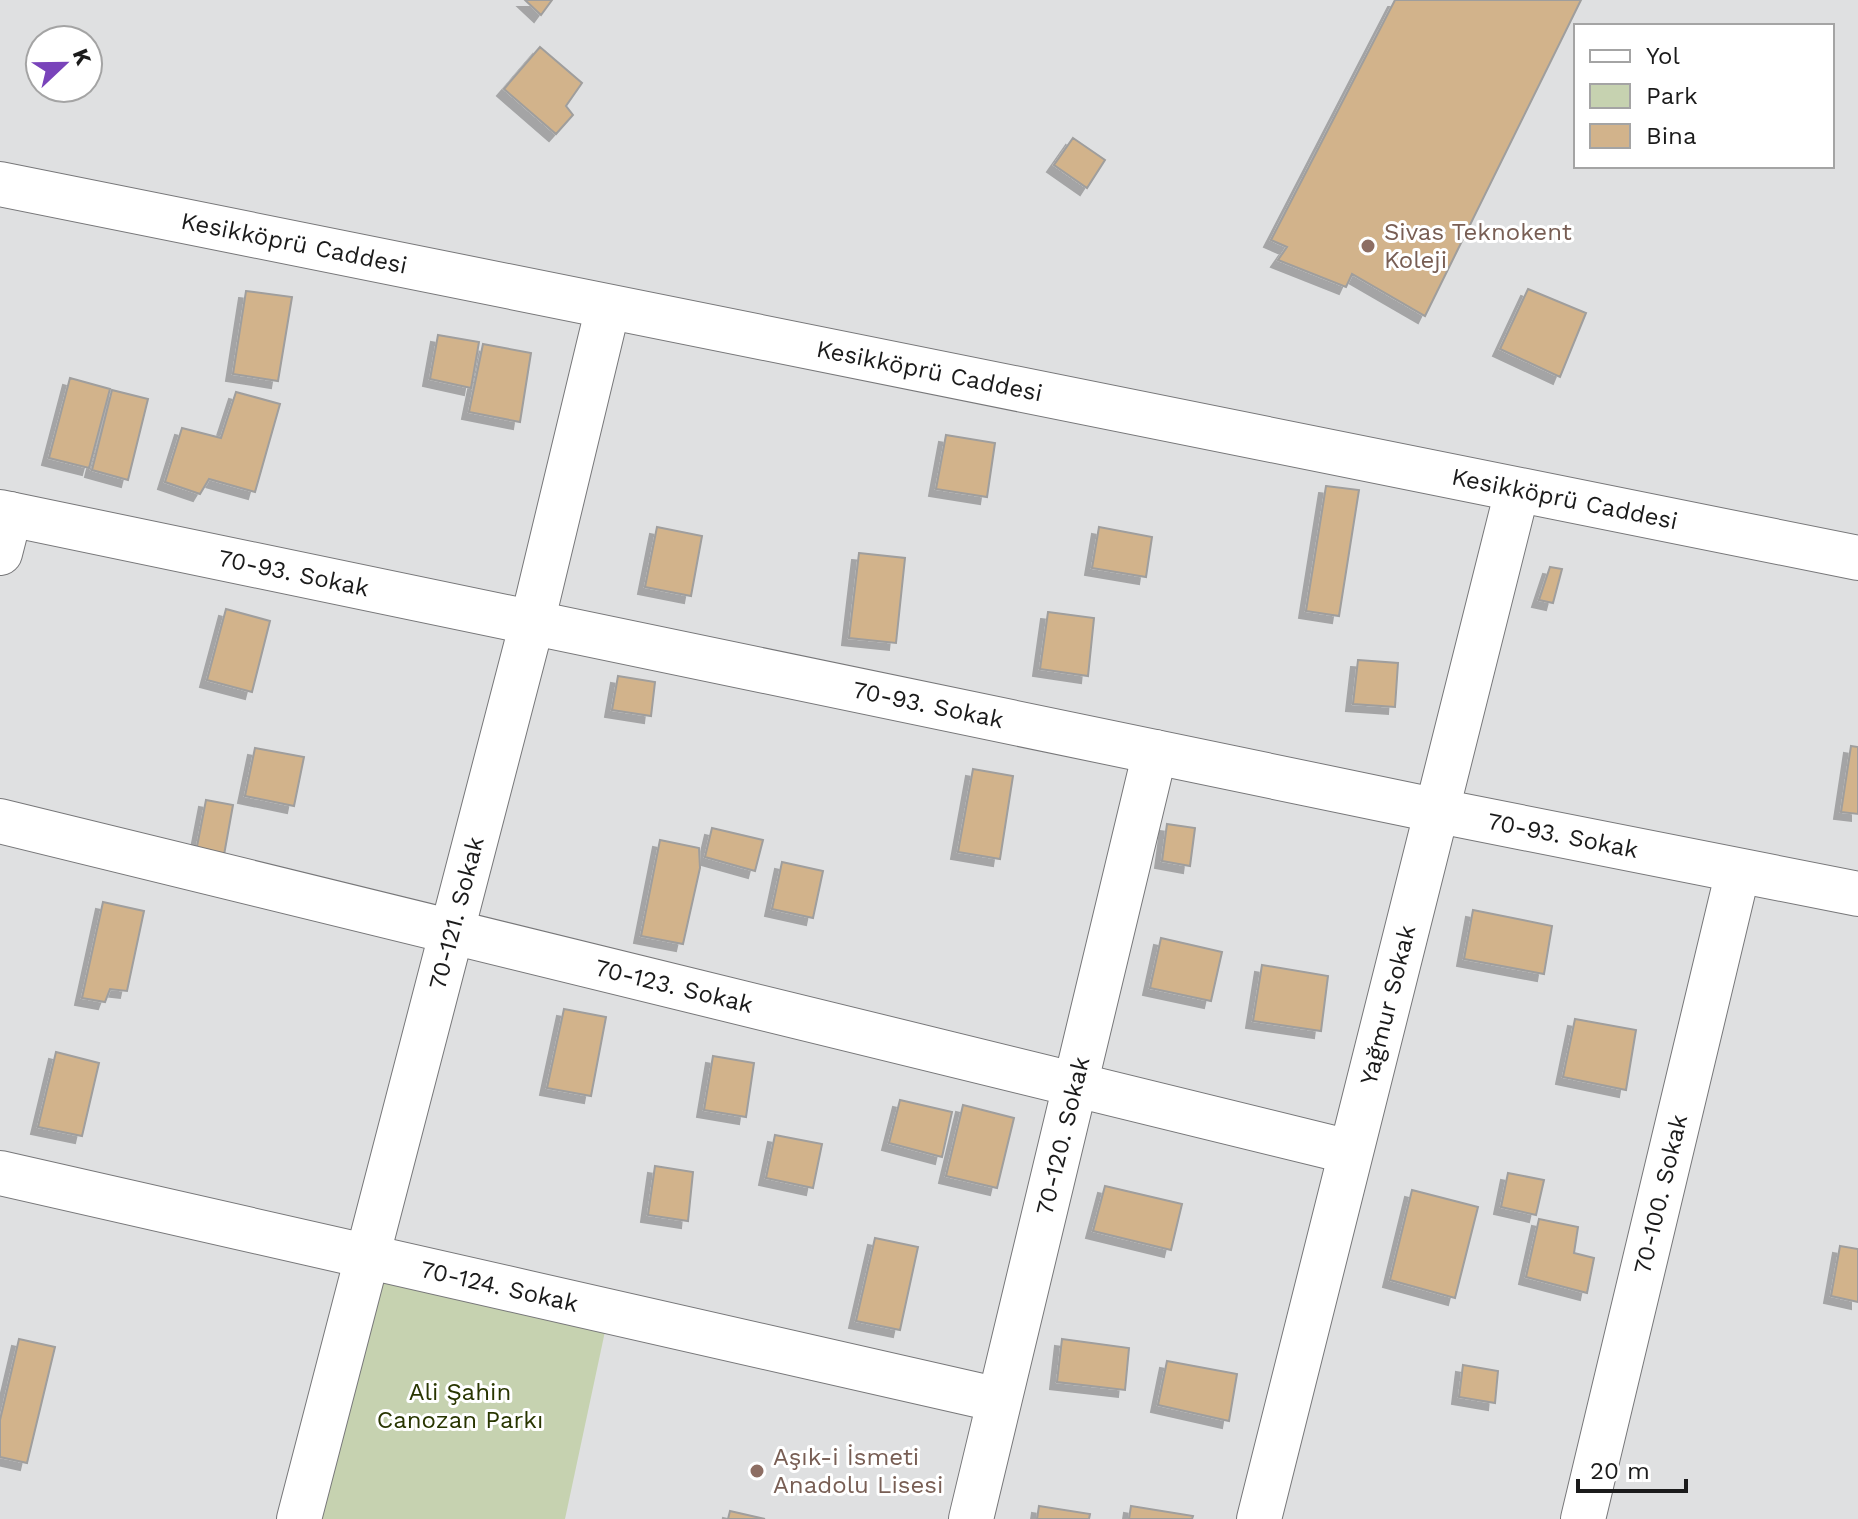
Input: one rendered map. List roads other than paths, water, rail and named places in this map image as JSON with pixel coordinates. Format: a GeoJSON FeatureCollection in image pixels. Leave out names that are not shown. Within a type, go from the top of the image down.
{"type":"FeatureCollection","features":[{"type":"Feature","properties":{"kind":"street","name":"Kesikköprü Caddesi"},"geometry":{"type":"LineString","coordinates":[[0,184],[1858,558]]}},
{"type":"Feature","properties":{"kind":"street","name":"70-121. Sokak"},"geometry":{"type":"LineString","coordinates":[[299,1519],[532,623],[608,307]]}},
{"type":"Feature","properties":{"kind":"street","name":"Yağmur Sokak"},"geometry":{"type":"LineString","coordinates":[[1259,1519],[1434,810],[1517,491]]}},
{"type":"Feature","properties":{"kind":"street","name":"70-93. Sokak"},"geometry":{"type":"LineString","coordinates":[[3,526],[532,623],[1434,810],[1858,894]]}},
{"type":"Feature","properties":{"kind":"street","name":"70-120. Sokak"},"geometry":{"type":"LineString","coordinates":[[971,1519],[1155,752]]}},
{"type":"Feature","properties":{"kind":"street","name":"70-123. Sokak"},"geometry":{"type":"LineString","coordinates":[[0,821],[1350,1152]]}},
{"type":"Feature","properties":{"kind":"street","name":"70-100. Sokak"},"geometry":{"type":"LineString","coordinates":[[1583,1519],[1738,871]]}},
{"type":"Feature","properties":{"kind":"street","name":"70-124. Sokak"},"geometry":{"type":"LineString","coordinates":[[0,1173],[999,1400]]}},
{"type":"Feature","properties":{"kind":"place","name":"Sivas Teknokent Koleji"},"geometry":{"type":"Point","coordinates":[1368,246]}},
{"type":"Feature","properties":{"kind":"place","name":"Aşık-i İsmeti Anadolu Lisesi"},"geometry":{"type":"Point","coordinates":[757,1471]}},
{"type":"Feature","properties":{"kind":"park label","name":"Ali Şahin Canozan Parkı"},"geometry":{"type":"Point","coordinates":[460,1406]}}]}
